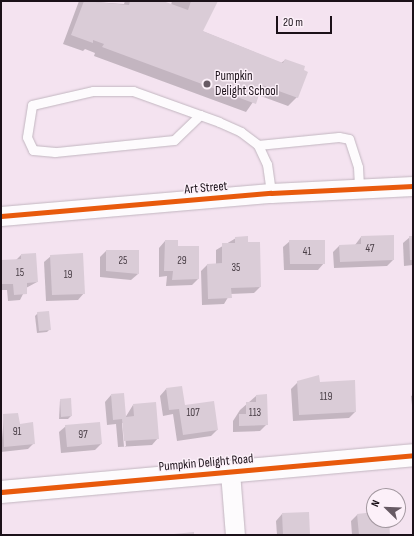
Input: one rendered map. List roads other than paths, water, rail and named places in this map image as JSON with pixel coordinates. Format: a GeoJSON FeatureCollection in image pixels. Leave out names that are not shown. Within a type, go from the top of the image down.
{"type":"FeatureCollection","features":[{"type":"Feature","properties":{"kind":"street","name":"Art Street"},"geometry":{"type":"LineString","coordinates":[[1,216],[271,193],[413,186]]}},
{"type":"Feature","properties":{"kind":"street","name":"Pumpkin Delight Road"},"geometry":{"type":"LineString","coordinates":[[1,492],[413,455]]}},
{"type":"Feature","properties":{"kind":"street"},"geometry":{"type":"LineString","coordinates":[[230,472],[235,535]]}},
{"type":"Feature","properties":{"kind":"lane"},"geometry":{"type":"LineString","coordinates":[[200,115],[174,140],[56,152],[33,150],[27,137],[32,105],[93,91],[133,91],[200,115],[241,132],[258,145],[267,164],[271,193]]}},
{"type":"Feature","properties":{"kind":"lane"},"geometry":{"type":"LineString","coordinates":[[258,145],[340,137],[349,139],[357,160],[359,189]]}},
{"type":"Feature","properties":{"kind":"place","name":"Pumpkin Delight School"},"geometry":{"type":"Point","coordinates":[207,84]}}]}
